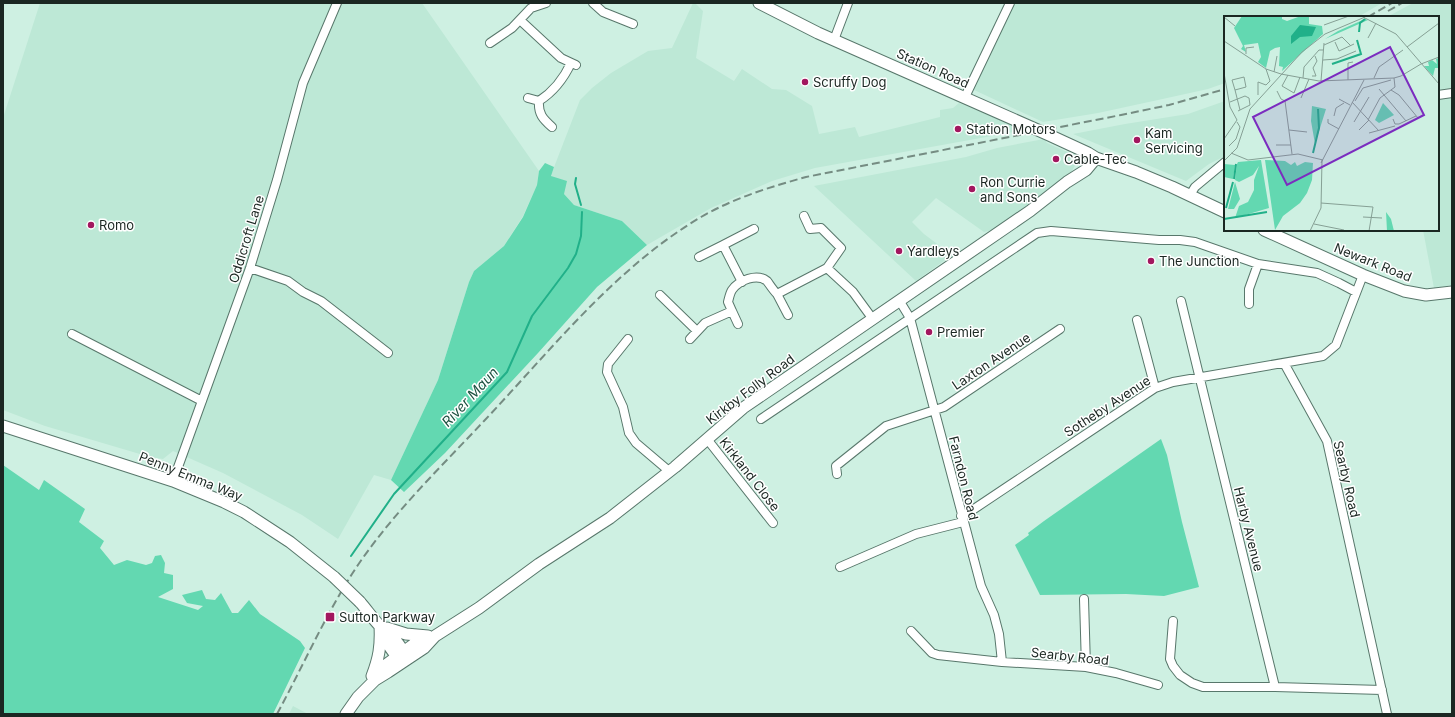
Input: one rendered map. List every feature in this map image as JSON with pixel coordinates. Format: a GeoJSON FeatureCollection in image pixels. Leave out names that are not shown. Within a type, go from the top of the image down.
{"type":"FeatureCollection","features":[{"type":"Feature","properties":{"kind":"main road","name":"Station Road"},"geometry":{"type":"LineString","coordinates":[[759,3],[834,40],[965,97],[1096,158]]}},
{"type":"Feature","properties":{"kind":"main road"},"geometry":{"type":"LineString","coordinates":[[1096,158],[1136,172],[1224,212]]}},
{"type":"Feature","properties":{"kind":"main road","name":"Kirkby Folly Road"},"geometry":{"type":"LineString","coordinates":[[346,714],[358,696],[371,684],[383,667],[402,656],[417,642],[435,636],[479,608],[539,564],[610,518],[669,471],[743,408],[1086,170],[1096,158]]}},
{"type":"Feature","properties":{"kind":"main road","name":"Newark Road"},"geometry":{"type":"LineString","coordinates":[[1266,231],[1363,275],[1404,291],[1426,295],[1452,292]]}},
{"type":"Feature","properties":{"kind":"main road","name":"Penny Emma Way"},"geometry":{"type":"LineString","coordinates":[[3,426],[173,481],[244,512],[290,542],[334,577],[360,602],[380,626],[394,637],[402,656]]}},
{"type":"Feature","properties":{"kind":"main road"},"geometry":{"type":"LineString","coordinates":[[371,684],[381,646],[380,626],[406,634],[435,636]]}},
{"type":"Feature","properties":{"kind":"street","name":"Oddicroft Lane"},"geometry":{"type":"LineString","coordinates":[[173,481],[250,268],[277,180],[303,83],[337,3]]}},
{"type":"Feature","properties":{"kind":"street"},"geometry":{"type":"LineString","coordinates":[[490,43],[512,28],[531,8],[546,3]]}},
{"type":"Feature","properties":{"kind":"street"},"geometry":{"type":"LineString","coordinates":[[593,3],[603,12],[633,24]]}},
{"type":"Feature","properties":{"kind":"street"},"geometry":{"type":"LineString","coordinates":[[834,40],[848,3]]}},
{"type":"Feature","properties":{"kind":"street"},"geometry":{"type":"LineString","coordinates":[[965,97],[1010,3]]}},
{"type":"Feature","properties":{"kind":"street"},"geometry":{"type":"LineString","coordinates":[[520,20],[561,58],[574,64],[547,96],[539,101],[528,98]]}},
{"type":"Feature","properties":{"kind":"street"},"geometry":{"type":"LineString","coordinates":[[1439,95],[1452,93]]}},
{"type":"Feature","properties":{"kind":"street"},"geometry":{"type":"LineString","coordinates":[[539,101],[539,110],[544,120],[552,127]]}},
{"type":"Feature","properties":{"kind":"street"},"geometry":{"type":"LineString","coordinates":[[1190,195],[1194,187],[1224,163]]}},
{"type":"Feature","properties":{"kind":"street"},"geometry":{"type":"LineString","coordinates":[[777,294],[827,268],[841,248],[821,228],[810,229],[804,216]]}},
{"type":"Feature","properties":{"kind":"street"},"geometry":{"type":"LineString","coordinates":[[699,257],[754,229]]}},
{"type":"Feature","properties":{"kind":"street"},"geometry":{"type":"LineString","coordinates":[[761,420],[1037,233],[1051,231],[1196,242],[1258,264],[1317,273],[1356,292]]}},
{"type":"Feature","properties":{"kind":"street"},"geometry":{"type":"LineString","coordinates":[[723,245],[742,282]]}},
{"type":"Feature","properties":{"kind":"street"},"geometry":{"type":"LineString","coordinates":[[1249,304],[1249,289],[1258,264]]}},
{"type":"Feature","properties":{"kind":"street"},"geometry":{"type":"LineString","coordinates":[[250,268],[288,281],[303,292],[321,302],[388,353]]}},
{"type":"Feature","properties":{"kind":"street"},"geometry":{"type":"LineString","coordinates":[[827,268],[853,292],[872,318]]}},
{"type":"Feature","properties":{"kind":"street"},"geometry":{"type":"LineString","coordinates":[[1284,363],[1323,356],[1336,345],[1363,275]]}},
{"type":"Feature","properties":{"kind":"street"},"geometry":{"type":"LineString","coordinates":[[738,324],[728,302],[732,289],[752,277],[761,278],[766,281],[777,294],[788,315]]}},
{"type":"Feature","properties":{"kind":"street"},"geometry":{"type":"LineString","coordinates":[[660,295],[697,331]]}},
{"type":"Feature","properties":{"kind":"street","name":"Farndon Road"},"geometry":{"type":"LineString","coordinates":[[899,300],[910,318],[962,519],[981,586],[994,615],[999,634],[1002,662]]}},
{"type":"Feature","properties":{"kind":"street","name":"Harby Avenue"},"geometry":{"type":"LineString","coordinates":[[1181,301],[1275,687]]}},
{"type":"Feature","properties":{"kind":"street"},"geometry":{"type":"LineString","coordinates":[[690,340],[705,322],[732,311]]}},
{"type":"Feature","properties":{"kind":"street"},"geometry":{"type":"LineString","coordinates":[[1137,320],[1155,388]]}},
{"type":"Feature","properties":{"kind":"street","name":"Laxton Avenue"},"geometry":{"type":"LineString","coordinates":[[836,474],[836,466],[886,426],[944,407],[1060,329]]}},
{"type":"Feature","properties":{"kind":"street"},"geometry":{"type":"LineString","coordinates":[[72,334],[202,401]]}},
{"type":"Feature","properties":{"kind":"street"},"geometry":{"type":"LineString","coordinates":[[628,339],[608,364],[607,372],[624,407],[629,433],[636,443],[669,471]]}},
{"type":"Feature","properties":{"kind":"street","name":"Sotheby Avenue"},"geometry":{"type":"LineString","coordinates":[[840,567],[916,534],[962,519],[968,513],[1155,388],[1173,382],[1284,363]]}},
{"type":"Feature","properties":{"kind":"street","name":"Searby Road"},"geometry":{"type":"LineString","coordinates":[[1284,363],[1327,441],[1388,714]]}},
{"type":"Feature","properties":{"kind":"street","name":"Kirkland Close"},"geometry":{"type":"LineString","coordinates":[[707,439],[773,523]]}},
{"type":"Feature","properties":{"kind":"street"},"geometry":{"type":"LineString","coordinates":[[1084,599],[1086,667]]}},
{"type":"Feature","properties":{"kind":"street"},"geometry":{"type":"LineString","coordinates":[[1173,621],[1170,659],[1173,666],[1180,675],[1192,683],[1203,687],[1228,686],[1382,690]]}},
{"type":"Feature","properties":{"kind":"street","name":"Searby Road"},"geometry":{"type":"LineString","coordinates":[[911,630],[932,653],[938,655],[1002,662],[1086,667],[1116,673],[1158,685]]}},
{"type":"Feature","properties":{"kind":"shaded area"},"geometry":{"type":"Polygon","coordinates":[[[40,3],[422,3],[539,171],[537,185],[523,216],[504,246],[474,271],[469,282],[438,380],[391,480],[374,475],[338,539],[302,515],[223,473],[173,451],[163,459],[150,457],[45,426],[3,410],[3,118],[40,3]]]}},
{"type":"Feature","properties":{"kind":"shaded area"},"geometry":{"type":"Polygon","coordinates":[[[693,3],[695,3],[703,11],[696,58],[734,81],[742,69],[772,89],[786,90],[812,106],[819,134],[855,127],[859,137],[940,117],[940,110],[953,108],[959,103],[1025,130],[815,168],[772,181],[711,208],[647,245],[622,221],[574,205],[564,194],[551,175],[580,100],[611,73],[648,51],[672,48],[693,3]]]}},
{"type":"Feature","properties":{"kind":"shaded area"},"geometry":{"type":"Polygon","coordinates":[[[1015,3],[1382,3],[1360,16],[1224,16],[1224,83],[1208,89],[1098,113],[1043,122],[972,89],[1015,3]]]}},
{"type":"Feature","properties":{"kind":"shaded area"},"geometry":{"type":"Polygon","coordinates":[[[1413,3],[1452,3],[1452,285],[1434,288],[1423,231],[1439,231],[1439,16],[1389,16],[1413,3]]]}},
{"type":"Feature","properties":{"kind":"shaded area"},"geometry":{"type":"Polygon","coordinates":[[[1224,101],[1224,156],[1209,164],[1186,181],[1073,134],[1125,124],[1188,114],[1224,101]]]}},
{"type":"Feature","properties":{"kind":"shaded area"},"geometry":{"type":"Polygon","coordinates":[[[1044,139],[1047,143],[1074,155],[1080,155],[1069,176],[1045,195],[996,229],[984,232],[936,198],[912,222],[924,234],[952,255],[916,281],[814,186],[966,157],[997,148],[1044,139]]]}},
{"type":"Feature","properties":{"kind":"shaded area"},"geometry":{"type":"Polygon","coordinates":[[[293,706],[308,714],[289,714],[293,706]]]}},
{"type":"Feature","properties":{"kind":"green space"},"geometry":{"type":"Polygon","coordinates":[[[545,163],[554,167],[551,176],[567,181],[564,194],[574,205],[622,221],[647,245],[597,287],[445,453],[404,492],[391,480],[438,380],[469,282],[474,271],[504,246],[523,217],[537,185],[539,171],[545,163]]]}},
{"type":"Feature","properties":{"kind":"green space"},"geometry":{"type":"Polygon","coordinates":[[[1161,439],[1167,455],[1182,522],[1199,587],[1164,596],[1126,594],[1040,595],[1015,545],[1029,535],[1028,533],[1044,521],[1161,439]]]}},
{"type":"Feature","properties":{"kind":"green space"},"geometry":{"type":"Polygon","coordinates":[[[3,465],[39,490],[44,480],[85,509],[79,522],[104,541],[100,548],[114,565],[127,560],[146,565],[152,563],[155,556],[161,555],[165,563],[164,573],[173,575],[173,589],[158,597],[198,610],[203,606],[187,603],[182,595],[202,590],[206,599],[215,600],[221,593],[232,613],[238,613],[249,600],[260,614],[300,641],[305,648],[273,714],[3,714],[3,465]]]}},
{"type":"Feature","properties":{"kind":"waterway","name":"River Maun"},"geometry":{"type":"LineString","coordinates":[[576,178],[575,184],[581,205]]}},
{"type":"Feature","properties":{"kind":"waterway","name":"River Maun"},"geometry":{"type":"LineString","coordinates":[[351,556],[394,494],[507,372],[532,316],[568,268],[576,254],[581,236],[582,212]]}},
{"type":"Feature","properties":{"kind":"railway"},"geometry":{"type":"LineString","coordinates":[[1370,16],[1392,3]]}},
{"type":"Feature","properties":{"kind":"railway"},"geometry":{"type":"LineString","coordinates":[[1388,11],[1402,3]]}},
{"type":"Feature","properties":{"kind":"railway"},"geometry":{"type":"LineString","coordinates":[[277,714],[342,591],[366,553],[381,533],[414,495],[586,311],[640,260],[670,237],[701,217],[726,204],[766,189],[806,177],[1169,105],[1224,89]]}},
{"type":"Feature","properties":{"kind":"place","name":"Scruffy Dog"},"geometry":{"type":"Point","coordinates":[805,82]}},
{"type":"Feature","properties":{"kind":"place","name":"Station Motors"},"geometry":{"type":"Point","coordinates":[958,129]}},
{"type":"Feature","properties":{"kind":"place","name":"Kam Servicing"},"geometry":{"type":"Point","coordinates":[1137,140]}},
{"type":"Feature","properties":{"kind":"place","name":"Cable-Tec"},"geometry":{"type":"Point","coordinates":[1056,159]}},
{"type":"Feature","properties":{"kind":"place","name":"Ron Currie and Sons"},"geometry":{"type":"Point","coordinates":[972,189]}},
{"type":"Feature","properties":{"kind":"place","name":"Romo"},"geometry":{"type":"Point","coordinates":[91,225]}},
{"type":"Feature","properties":{"kind":"place","name":"Yardleys"},"geometry":{"type":"Point","coordinates":[899,251]}},
{"type":"Feature","properties":{"kind":"place","name":"The Junction"},"geometry":{"type":"Point","coordinates":[1151,261]}},
{"type":"Feature","properties":{"kind":"place","name":"Premier"},"geometry":{"type":"Point","coordinates":[929,332]}},
{"type":"Feature","properties":{"kind":"place","name":"Sutton Parkway"},"geometry":{"type":"Point","coordinates":[330,617]}}]}
